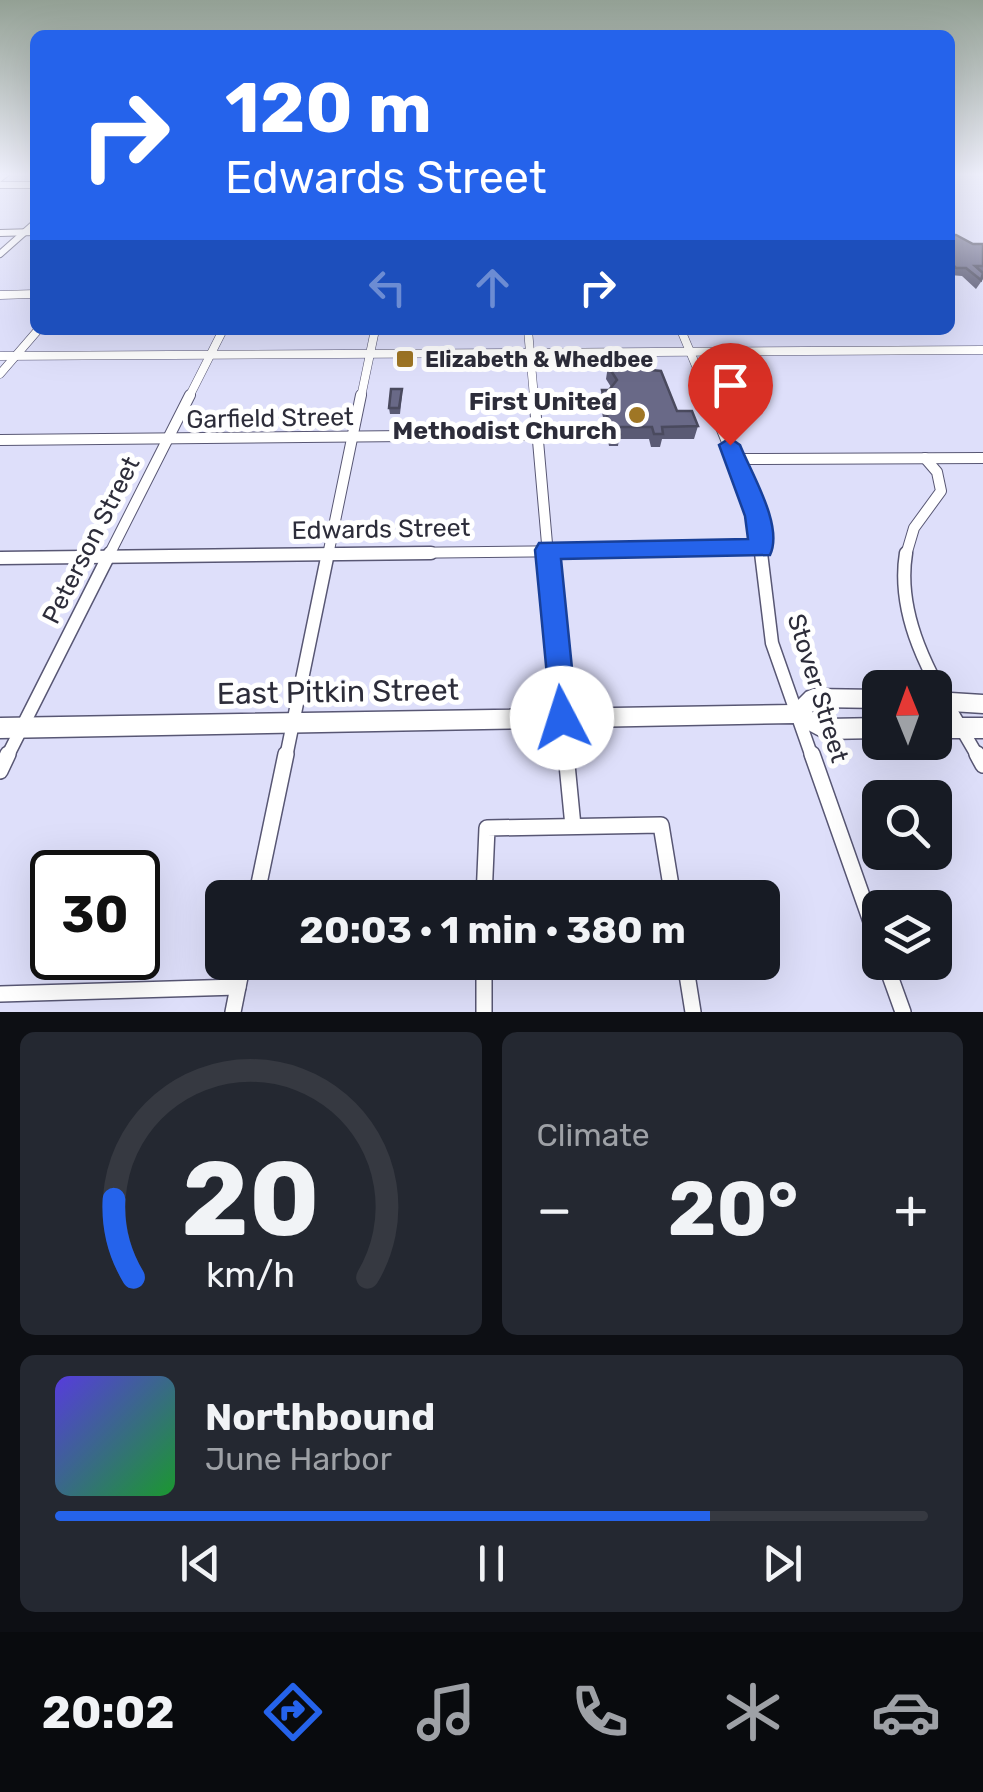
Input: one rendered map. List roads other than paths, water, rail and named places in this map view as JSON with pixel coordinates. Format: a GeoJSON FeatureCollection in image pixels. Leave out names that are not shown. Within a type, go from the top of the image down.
{"type":"FeatureCollection","features":[{"type":"Feature","properties":{"kind":"street"},"geometry":{"type":"LineString","coordinates":[[0,254],[30,227]]}},
{"type":"Feature","properties":{"kind":"street"},"geometry":{"type":"LineString","coordinates":[[0,232],[30,232]]}},
{"type":"Feature","properties":{"kind":"street"},"geometry":{"type":"LineString","coordinates":[[0,294],[30,294]]}},
{"type":"Feature","properties":{"kind":"street"},"geometry":{"type":"LineString","coordinates":[[0,374],[34,335]]}},
{"type":"Feature","properties":{"kind":"street","name":"Peterson Street"},"geometry":{"type":"LineString","coordinates":[[0,771],[11,728],[108,556],[220,335]]}},
{"type":"Feature","properties":{"kind":"street"},"geometry":{"type":"LineString","coordinates":[[260,880],[374,335]]}},
{"type":"Feature","properties":{"kind":"street"},"geometry":{"type":"LineString","coordinates":[[528,335],[573,826]]}},
{"type":"Feature","properties":{"kind":"street","name":"Stover Street"},"geometry":{"type":"LineString","coordinates":[[684,335],[757,516],[772,643],[862,896]]}},
{"type":"Feature","properties":{"kind":"street"},"geometry":{"type":"LineString","coordinates":[[0,356],[983,350]]}},
{"type":"Feature","properties":{"kind":"street","name":"Garfield Street"},"geometry":{"type":"LineString","coordinates":[[0,440],[600,434]]}},
{"type":"Feature","properties":{"kind":"street"},"geometry":{"type":"LineString","coordinates":[[926,458],[937,472],[941,491],[919,518],[907,544],[905,590],[930,670]]}},
{"type":"Feature","properties":{"kind":"street"},"geometry":{"type":"LineString","coordinates":[[736,459],[983,458]]}},
{"type":"Feature","properties":{"kind":"street","name":"Edwards Street"},"geometry":{"type":"LineString","coordinates":[[0,558],[762,548]]}},
{"type":"Feature","properties":{"kind":"street","name":"East Pitkin Street"},"geometry":{"type":"LineString","coordinates":[[797,714],[813,698],[862,699]]}},
{"type":"Feature","properties":{"kind":"street"},"geometry":{"type":"LineString","coordinates":[[952,702],[983,704]]}},
{"type":"Feature","properties":{"kind":"street"},"geometry":{"type":"LineString","coordinates":[[952,710],[973,728],[983,765]]}},
{"type":"Feature","properties":{"kind":"street","name":"East Pitkin Street"},"geometry":{"type":"LineString","coordinates":[[11,728],[797,714],[825,729],[862,728]]}},
{"type":"Feature","properties":{"kind":"street"},"geometry":{"type":"LineString","coordinates":[[485,880],[487,828],[661,825],[670,880]]}},
{"type":"Feature","properties":{"kind":"street"},"geometry":{"type":"LineString","coordinates":[[233,1012],[240,980]]}},
{"type":"Feature","properties":{"kind":"street"},"geometry":{"type":"LineString","coordinates":[[484,980],[484,1012]]}},
{"type":"Feature","properties":{"kind":"street"},"geometry":{"type":"LineString","coordinates":[[687,980],[693,1012]]}},
{"type":"Feature","properties":{"kind":"street"},"geometry":{"type":"LineString","coordinates":[[892,980],[903,1012]]}},
{"type":"Feature","properties":{"kind":"street"},"geometry":{"type":"LineString","coordinates":[[0,994],[238,988]]}},
{"type":"Feature","properties":{"kind":"place","name":"Elizabeth & Whedbee"},"geometry":{"type":"Point","coordinates":[405,359]}},
{"type":"Feature","properties":{"kind":"place","name":"First United Methodist Church"},"geometry":{"type":"Point","coordinates":[637,415]}}]}
